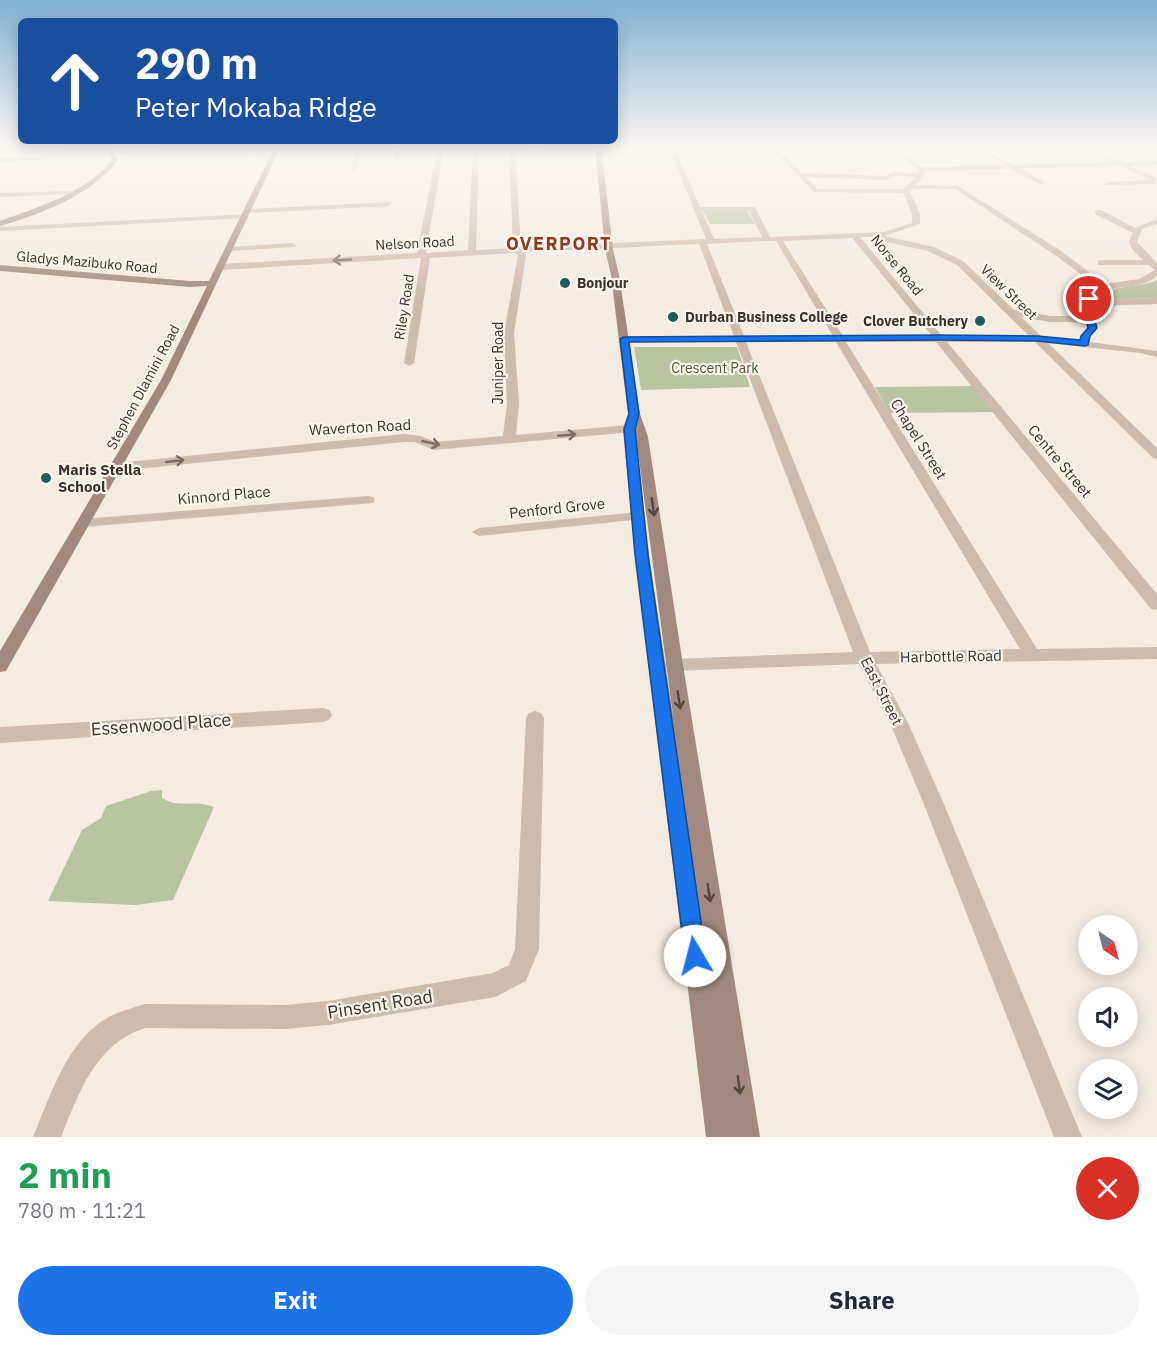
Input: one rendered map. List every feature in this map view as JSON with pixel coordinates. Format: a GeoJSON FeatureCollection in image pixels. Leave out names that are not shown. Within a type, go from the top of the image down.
{"type":"FeatureCollection","features":[{"type":"Feature","properties":{"kind":"street"},"geometry":{"type":"LineString","coordinates":[[0,227],[61,199]]}},
{"type":"Feature","properties":{"kind":"street","name":"Stephen Dlamini Road"},"geometry":{"type":"LineString","coordinates":[[0,666],[166,380],[253,199]]}},
{"type":"Feature","properties":{"kind":"street","name":"Riley Road"},"geometry":{"type":"LineString","coordinates":[[409,363],[433,199]]}},
{"type":"Feature","properties":{"kind":"street"},"geometry":{"type":"LineString","coordinates":[[472,253],[474,199]]}},
{"type":"Feature","properties":{"kind":"street","name":"Juniper Road"},"geometry":{"type":"LineString","coordinates":[[509,440],[513,404],[509,333],[522,255],[517,250],[515,199]]}},
{"type":"Feature","properties":{"kind":"street"},"geometry":{"type":"LineString","coordinates":[[604,199],[654,581],[720,1137]]}},
{"type":"Feature","properties":{"kind":"street","name":"East Street"},"geometry":{"type":"LineString","coordinates":[[694,199],[739,339],[864,658],[895,714],[929,792],[1068,1137]]}},
{"type":"Feature","properties":{"kind":"street"},"geometry":{"type":"LineString","coordinates":[[872,236],[896,232],[916,224],[916,214],[911,199]]}},
{"type":"Feature","properties":{"kind":"street"},"geometry":{"type":"LineString","coordinates":[[973,199],[1058,253],[1103,287]]}},
{"type":"Feature","properties":{"kind":"street"},"geometry":{"type":"LineString","coordinates":[[0,227],[389,204]]}},
{"type":"Feature","properties":{"kind":"street","name":"Chapel Street"},"geometry":{"type":"LineString","coordinates":[[698,209],[752,209],[837,338],[1032,654]]}},
{"type":"Feature","properties":{"kind":"street"},"geometry":{"type":"LineString","coordinates":[[1098,212],[1136,231]]}},
{"type":"Feature","properties":{"kind":"street"},"geometry":{"type":"LineString","coordinates":[[1136,231],[1156,222]]}},
{"type":"Feature","properties":{"kind":"street"},"geometry":{"type":"LineString","coordinates":[[1136,231],[1133,242],[1135,247],[1155,267]]}},
{"type":"Feature","properties":{"kind":"street","name":"Nelson Road"},"geometry":{"type":"LineString","coordinates":[[218,275],[517,250],[872,236]]}},
{"type":"Feature","properties":{"kind":"street","name":"View Street"},"geometry":{"type":"LineString","coordinates":[[872,236],[922,247],[954,259],[1013,313],[1157,455]]}},
{"type":"Feature","properties":{"kind":"street","name":"Norse Road"},"geometry":{"type":"LineString","coordinates":[[856,237],[939,337]]}},
{"type":"Feature","properties":{"kind":"street"},"geometry":{"type":"LineString","coordinates":[[230,249],[292,244]]}},
{"type":"Feature","properties":{"kind":"street"},"geometry":{"type":"LineString","coordinates":[[1101,263],[1155,267]]}},
{"type":"Feature","properties":{"kind":"street"},"geometry":{"type":"LineString","coordinates":[[1085,343],[1085,336],[1092,328],[1088,303],[1091,295],[1103,287],[1140,282],[1155,267]]}},
{"type":"Feature","properties":{"kind":"street","name":"Gladys Mazibuko Road"},"geometry":{"type":"LineString","coordinates":[[0,268],[172,282],[218,275]]}},
{"type":"Feature","properties":{"kind":"street"},"geometry":{"type":"LineString","coordinates":[[1088,303],[1157,301]]}},
{"type":"Feature","properties":{"kind":"street"},"geometry":{"type":"LineString","coordinates":[[1013,313],[1050,319],[1091,319]]}},
{"type":"Feature","properties":{"kind":"street"},"geometry":{"type":"LineString","coordinates":[[624,339],[939,337],[1037,339],[1085,343],[1157,354]]}},
{"type":"Feature","properties":{"kind":"street","name":"Centre Street"},"geometry":{"type":"LineString","coordinates":[[939,337],[1157,605]]}},
{"type":"Feature","properties":{"kind":"street"},"geometry":{"type":"LineString","coordinates":[[1140,350],[1157,346]]}},
{"type":"Feature","properties":{"kind":"street"},"geometry":{"type":"LineString","coordinates":[[634,424],[638,516],[674,665],[746,1137]]}},
{"type":"Feature","properties":{"kind":"street","name":"Waverton Road"},"geometry":{"type":"LineString","coordinates":[[117,467],[344,442],[404,438],[417,439],[434,446],[509,440],[634,424]]}},
{"type":"Feature","properties":{"kind":"street","name":"Kinnord Place"},"geometry":{"type":"LineString","coordinates":[[83,523],[368,500]]}},
{"type":"Feature","properties":{"kind":"street","name":"Penford Grove"},"geometry":{"type":"LineString","coordinates":[[479,532],[638,516]]}},
{"type":"Feature","properties":{"kind":"street","name":"Harbottle Road"},"geometry":{"type":"LineString","coordinates":[[674,665],[864,658],[1157,653]]}},
{"type":"Feature","properties":{"kind":"street","name":"Essenwood Place"},"geometry":{"type":"LineString","coordinates":[[0,735],[323,715]]}},
{"type":"Feature","properties":{"kind":"street","name":"Pinsent Road"},"geometry":{"type":"LineString","coordinates":[[47,1137],[88,1051],[110,1028],[129,1019],[145,1016],[285,1017],[328,1013],[478,989],[504,982],[518,973],[527,949],[535,718]]}},
{"type":"Feature","properties":{"kind":"green space"},"geometry":{"type":"Polygon","coordinates":[[[703,211],[747,211],[755,224],[710,224],[703,211]]]}},
{"type":"Feature","properties":{"kind":"green space"},"geometry":{"type":"Polygon","coordinates":[[[1157,280],[1157,298],[1096,300],[1109,291],[1157,280]]]}},
{"type":"Feature","properties":{"kind":"green space","name":"Crescent Park"},"geometry":{"type":"Polygon","coordinates":[[[634,347],[737,347],[750,387],[641,390],[634,347]]]}},
{"type":"Feature","properties":{"kind":"green space"},"geometry":{"type":"Polygon","coordinates":[[[973,386],[993,412],[890,413],[875,387],[973,386]]]}},
{"type":"Feature","properties":{"kind":"green space"},"geometry":{"type":"Polygon","coordinates":[[[162,790],[162,798],[175,803],[214,807],[173,900],[135,905],[48,901],[82,830],[101,818],[106,806],[151,791],[162,790]]]}},
{"type":"Feature","properties":{"kind":"place","name":"Bonjour"},"geometry":{"type":"Point","coordinates":[565,283]}},
{"type":"Feature","properties":{"kind":"place","name":"Durban Business College"},"geometry":{"type":"Point","coordinates":[673,317]}},
{"type":"Feature","properties":{"kind":"place","name":"Clover Butchery"},"geometry":{"type":"Point","coordinates":[980,321]}},
{"type":"Feature","properties":{"kind":"place","name":"Maris Stella School"},"geometry":{"type":"Point","coordinates":[46,478]}},
{"type":"Feature","properties":{"kind":"district","name":"OVERPORT"},"geometry":{"type":"Point","coordinates":[559,243]}},
{"type":"Feature","properties":{"kind":"route"},"geometry":{"type":"LineString","coordinates":[[695,956],[642,555],[629,429],[634,414],[624,339],[939,337],[1037,339],[1085,343],[1085,336],[1093,324],[1088,311],[1089,299]]}}]}
